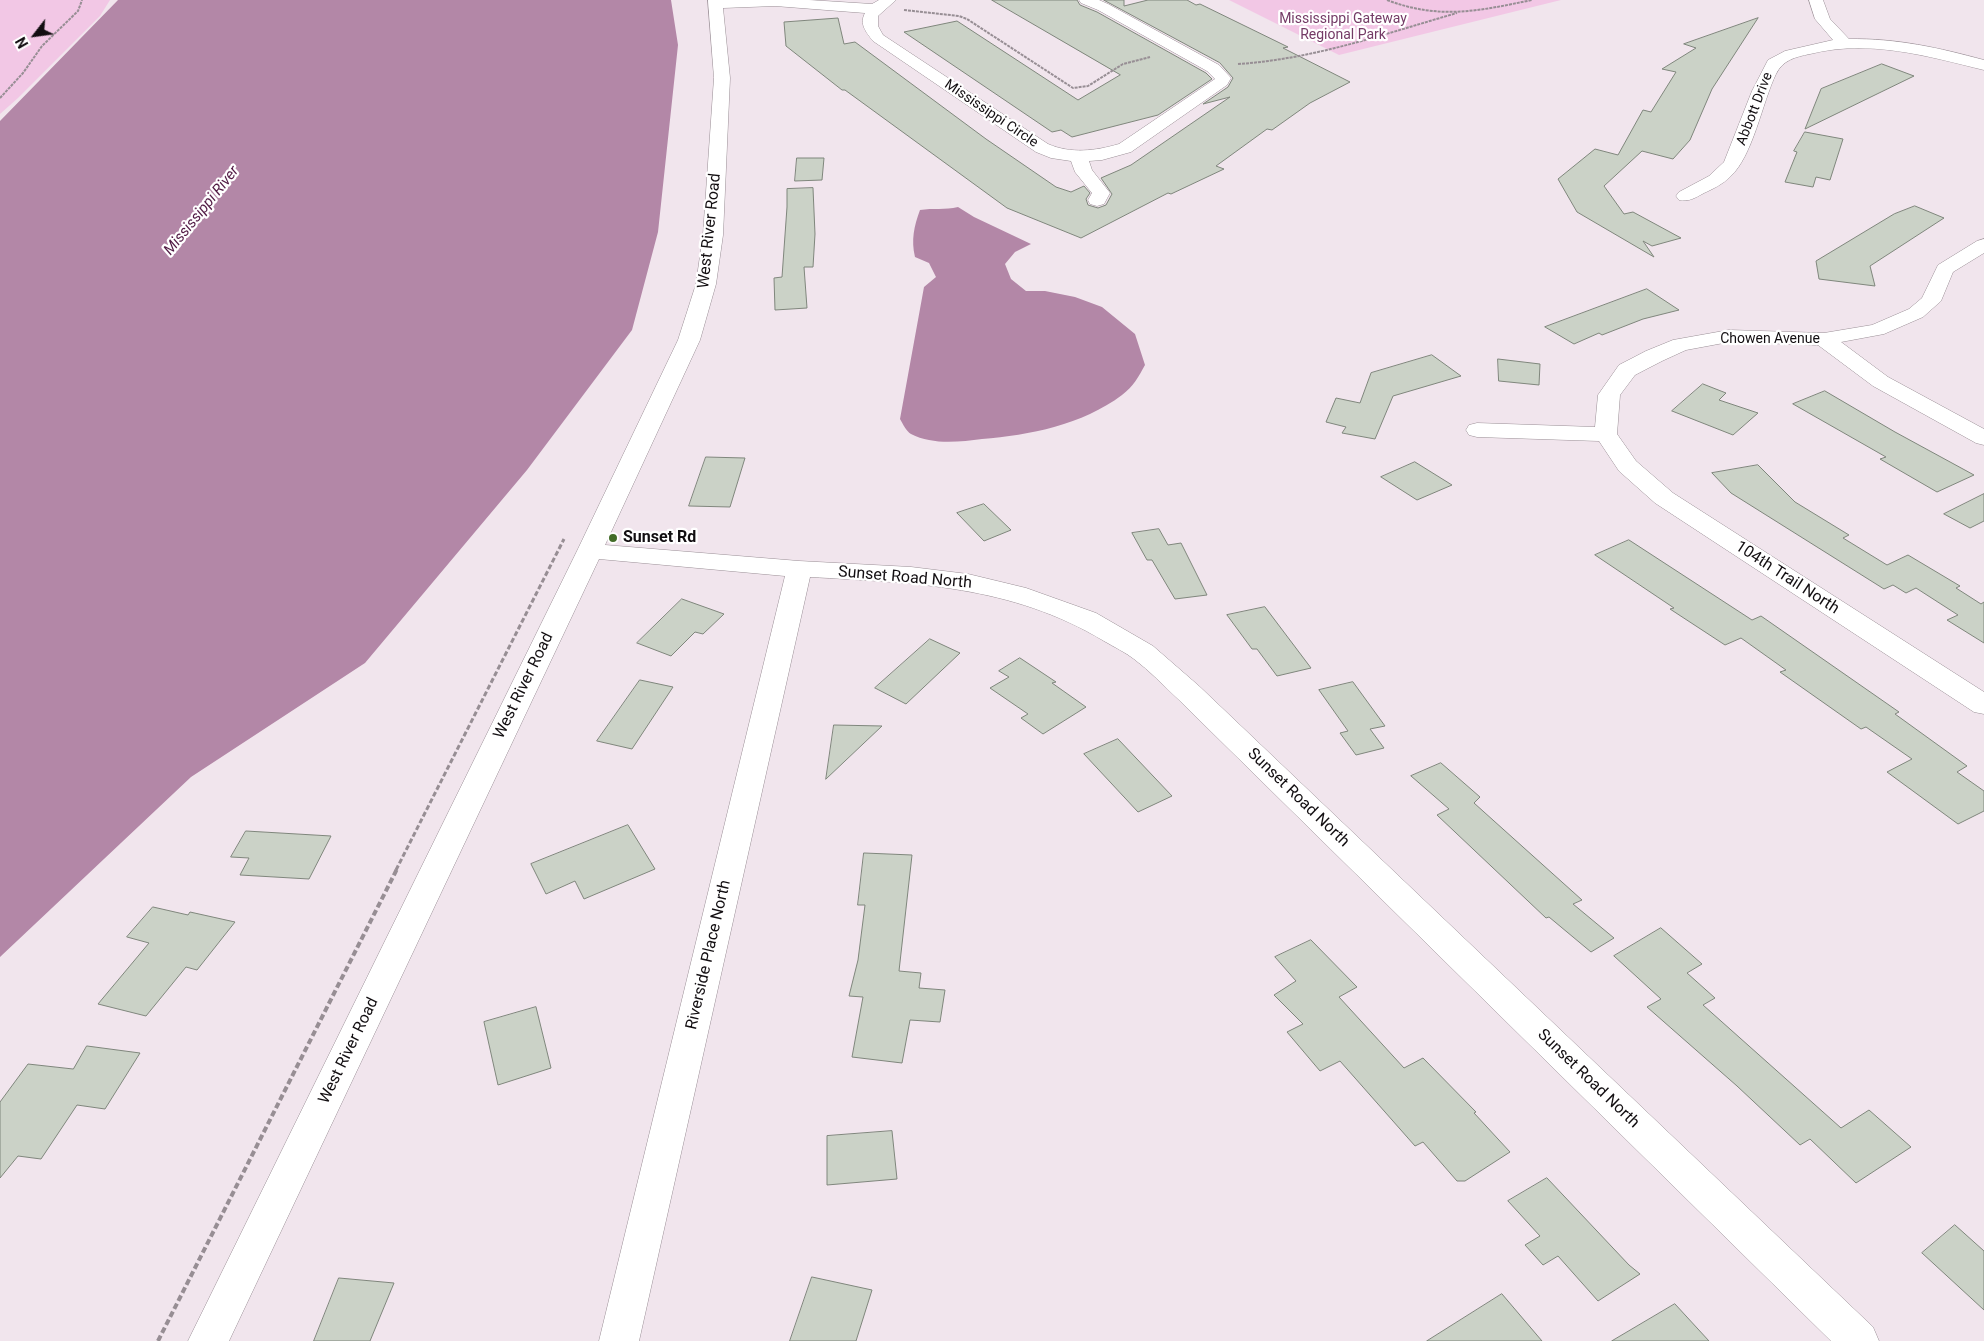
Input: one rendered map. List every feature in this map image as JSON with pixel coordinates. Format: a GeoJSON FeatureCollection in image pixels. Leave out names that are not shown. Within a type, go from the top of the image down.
{"type":"FeatureCollection","features":[{"type":"Feature","properties":{"kind":"street"},"geometry":{"type":"LineString","coordinates":[[1086,0],[1103,7],[1213,68]]}},
{"type":"Feature","properties":{"kind":"street"},"geometry":{"type":"LineString","coordinates":[[1816,0],[1817,8],[1827,27],[1846,44]]}},
{"type":"Feature","properties":{"kind":"street"},"geometry":{"type":"LineString","coordinates":[[716,6],[776,10],[806,5],[880,5]]}},
{"type":"Feature","properties":{"kind":"street","name":"Mississippi Circle"},"geometry":{"type":"LineString","coordinates":[[880,5],[869,20],[870,30],[878,38],[1042,148],[1057,154],[1079,156],[1102,155],[1125,148],[1221,82],[1223,78],[1213,68]]}},
{"type":"Feature","properties":{"kind":"street","name":"West River Road"},"geometry":{"type":"LineString","coordinates":[[208,1341],[578,544],[681,360],[701,304],[713,235],[722,103],[722,78],[716,6]]}},
{"type":"Feature","properties":{"kind":"street","name":"Abbott Drive"},"geometry":{"type":"LineString","coordinates":[[1685,196],[1724,173],[1736,158],[1772,64],[1787,55],[1811,48],[1846,44],[1905,46],[1947,54],[1984,65]]}},
{"type":"Feature","properties":{"kind":"street"},"geometry":{"type":"LineString","coordinates":[[1079,156],[1083,172],[1101,193],[1096,200]]}},
{"type":"Feature","properties":{"kind":"street","name":"Chowen Avenue"},"geometry":{"type":"LineString","coordinates":[[1606,434],[1609,395],[1627,370],[1654,356],[1681,345],[1729,336],[1824,339],[1877,330],[1916,313],[1930,300],[1945,268],[1983,246]]}},
{"type":"Feature","properties":{"kind":"street"},"geometry":{"type":"LineString","coordinates":[[1824,339],[1864,372],[1904,396],[1984,438]]}},
{"type":"Feature","properties":{"kind":"street"},"geometry":{"type":"LineString","coordinates":[[1477,430],[1606,434]]}},
{"type":"Feature","properties":{"kind":"street","name":"104th Trail North"},"geometry":{"type":"LineString","coordinates":[[1606,434],[1627,466],[1664,498],[1984,705]]}},
{"type":"Feature","properties":{"kind":"street","name":"Sunset Road North"},"geometry":{"type":"LineString","coordinates":[[578,544],[798,569],[911,575],[968,582],[1026,596],[1087,619],[1143,652],[1189,693],[1859,1341]]}},
{"type":"Feature","properties":{"kind":"street","name":"Riverside Place North"},"geometry":{"type":"LineString","coordinates":[[619,1341],[798,569]]}},
{"type":"Feature","properties":{"kind":"path"},"geometry":{"type":"LineString","coordinates":[[0,98],[23,73],[42,46],[78,10],[82,0]]}},
{"type":"Feature","properties":{"kind":"path"},"geometry":{"type":"LineString","coordinates":[[1387,0],[1411,10],[1457,13]]}},
{"type":"Feature","properties":{"kind":"path"},"geometry":{"type":"LineString","coordinates":[[1213,68],[1227,64],[1258,63],[1324,51],[1457,13],[1532,0]]}},
{"type":"Feature","properties":{"kind":"path"},"geometry":{"type":"LineString","coordinates":[[880,5],[959,16],[967,19],[1048,70],[1068,87],[1076,89],[1088,87],[1122,64],[1180,50]]}},
{"type":"Feature","properties":{"kind":"path"},"geometry":{"type":"LineString","coordinates":[[158,1341],[578,544]]}},
{"type":"Feature","properties":{"kind":"green space"},"geometry":{"type":"Polygon","coordinates":[[[0,0],[110,0],[100,16],[0,114],[0,0]]]}},
{"type":"Feature","properties":{"kind":"green space","name":"Mississippi Gateway Regional Park"},"geometry":{"type":"Polygon","coordinates":[[[1229,0],[1561,0],[1339,55],[1229,0]]]}},
{"type":"Feature","properties":{"kind":"water","name":"Mississippi River"},"geometry":{"type":"Polygon","coordinates":[[[118,0],[671,0],[678,45],[658,232],[632,330],[527,470],[365,663],[191,777],[0,957],[0,121],[118,0]]]}},
{"type":"Feature","properties":{"kind":"water"},"geometry":{"type":"Polygon","coordinates":[[[958,207],[974,217],[1031,244],[1015,252],[1005,264],[1011,279],[1026,291],[1045,291],[1075,297],[1102,307],[1135,334],[1145,365],[1126,392],[1090,414],[1073,421],[1018,435],[946,442],[928,440],[911,434],[908,431],[900,419],[924,287],[936,277],[929,263],[915,257],[913,239],[915,227],[920,210],[958,207]]]}},
{"type":"Feature","properties":{"kind":"building"},"geometry":{"type":"Polygon","coordinates":[[[992,0],[1077,0],[1080,5],[1097,12],[1206,73],[1212,79],[1158,115],[1072,137],[1061,130],[1052,132],[904,32],[957,21],[1078,100],[1120,75],[992,0]]]}},
{"type":"Feature","properties":{"kind":"building"},"geometry":{"type":"Polygon","coordinates":[[[1104,0],[1124,0],[1124,6],[1148,0],[1187,0],[1196,5],[1200,4],[1288,47],[1283,48],[1350,82],[1310,103],[1272,130],[1267,129],[1216,166],[1224,169],[1171,194],[1168,193],[1081,238],[1007,208],[845,90],[842,90],[786,46],[784,22],[838,18],[844,44],[855,42],[986,139],[1056,187],[1071,192],[1084,186],[1090,193],[1086,199],[1088,205],[1098,208],[1106,205],[1112,194],[1101,178],[1131,165],[1230,97],[1203,104],[1228,87],[1233,78],[1220,63],[1104,0]]]}},
{"type":"Feature","properties":{"kind":"building"},"geometry":{"type":"Polygon","coordinates":[[[1758,18],[1712,89],[1690,140],[1673,159],[1642,151],[1604,186],[1624,214],[1633,212],[1681,238],[1652,246],[1643,241],[1654,257],[1577,212],[1558,179],[1595,149],[1618,155],[1643,110],[1651,112],[1676,72],[1662,69],[1696,48],[1684,44],[1758,18]]]}},
{"type":"Feature","properties":{"kind":"building"},"geometry":{"type":"Polygon","coordinates":[[[1882,64],[1914,76],[1805,129],[1821,89],[1882,64]]]}},
{"type":"Feature","properties":{"kind":"building"},"geometry":{"type":"Polygon","coordinates":[[[1805,132],[1843,139],[1830,180],[1816,177],[1813,187],[1785,182],[1797,152],[1794,151],[1805,132]]]}},
{"type":"Feature","properties":{"kind":"building"},"geometry":{"type":"Polygon","coordinates":[[[797,158],[824,158],[822,180],[795,181],[797,158]]]}},
{"type":"Feature","properties":{"kind":"building"},"geometry":{"type":"Polygon","coordinates":[[[813,188],[815,234],[813,267],[804,267],[807,308],[775,310],[774,278],[782,277],[787,189],[813,188]]]}},
{"type":"Feature","properties":{"kind":"building"},"geometry":{"type":"Polygon","coordinates":[[[1915,206],[1944,218],[1870,266],[1875,286],[1819,279],[1816,261],[1894,214],[1915,206]]]}},
{"type":"Feature","properties":{"kind":"building"},"geometry":{"type":"Polygon","coordinates":[[[1647,289],[1679,310],[1643,319],[1602,335],[1599,333],[1574,344],[1545,327],[1647,289]]]}},
{"type":"Feature","properties":{"kind":"building"},"geometry":{"type":"Polygon","coordinates":[[[1432,355],[1461,376],[1393,396],[1375,439],[1342,433],[1346,427],[1326,422],[1336,398],[1360,403],[1371,373],[1432,355]]]}},
{"type":"Feature","properties":{"kind":"building"},"geometry":{"type":"Polygon","coordinates":[[[1498,359],[1540,364],[1539,385],[1499,381],[1498,359]]]}},
{"type":"Feature","properties":{"kind":"building"},"geometry":{"type":"Polygon","coordinates":[[[1703,384],[1726,393],[1719,400],[1758,413],[1733,435],[1672,411],[1703,384]]]}},
{"type":"Feature","properties":{"kind":"building"},"geometry":{"type":"Polygon","coordinates":[[[1825,391],[1974,475],[1937,492],[1880,459],[1886,457],[1793,404],[1825,391]]]}},
{"type":"Feature","properties":{"kind":"building"},"geometry":{"type":"Polygon","coordinates":[[[706,457],[745,458],[730,507],[689,506],[706,457]]]}},
{"type":"Feature","properties":{"kind":"building"},"geometry":{"type":"Polygon","coordinates":[[[1415,462],[1452,485],[1417,500],[1381,477],[1415,462]]]}},
{"type":"Feature","properties":{"kind":"building"},"geometry":{"type":"Polygon","coordinates":[[[1758,465],[1795,502],[1849,535],[1843,538],[1887,565],[1908,555],[1960,586],[1956,588],[1981,604],[1984,602],[1984,643],[1947,620],[1958,615],[1916,588],[1906,593],[1893,585],[1884,589],[1731,493],[1712,473],[1758,465]]]}},
{"type":"Feature","properties":{"kind":"building"},"geometry":{"type":"Polygon","coordinates":[[[1984,494],[1984,521],[1970,528],[1944,514],[1984,494]]]}},
{"type":"Feature","properties":{"kind":"building"},"geometry":{"type":"Polygon","coordinates":[[[984,504],[1011,530],[984,541],[957,513],[984,504]]]}},
{"type":"Feature","properties":{"kind":"building"},"geometry":{"type":"Polygon","coordinates":[[[1159,529],[1168,545],[1181,543],[1207,595],[1175,599],[1152,560],[1147,560],[1132,533],[1159,529]]]}},
{"type":"Feature","properties":{"kind":"building"},"geometry":{"type":"Polygon","coordinates":[[[1629,540],[1752,620],[1761,616],[1899,712],[1895,714],[1967,766],[1957,772],[1984,791],[1984,811],[1958,824],[1887,772],[1912,759],[1866,727],[1861,729],[1780,672],[1786,670],[1741,638],[1725,645],[1670,609],[1674,608],[1595,555],[1629,540]]]}},
{"type":"Feature","properties":{"kind":"building"},"geometry":{"type":"Polygon","coordinates":[[[682,599],[724,614],[703,634],[695,632],[671,656],[637,643],[682,599]]]}},
{"type":"Feature","properties":{"kind":"building"},"geometry":{"type":"Polygon","coordinates":[[[1265,607],[1311,668],[1277,676],[1257,649],[1252,649],[1227,615],[1265,607]]]}},
{"type":"Feature","properties":{"kind":"building"},"geometry":{"type":"Polygon","coordinates":[[[930,639],[960,653],[906,704],[875,688],[930,639]]]}},
{"type":"Feature","properties":{"kind":"building"},"geometry":{"type":"Polygon","coordinates":[[[1020,658],[1056,682],[1052,683],[1086,707],[1043,734],[1021,718],[1028,714],[990,688],[1009,677],[999,671],[1020,658]]]}},
{"type":"Feature","properties":{"kind":"building"},"geometry":{"type":"Polygon","coordinates":[[[640,680],[673,687],[632,749],[597,741],[640,680]]]}},
{"type":"Feature","properties":{"kind":"building"},"geometry":{"type":"Polygon","coordinates":[[[1353,682],[1385,726],[1370,729],[1384,748],[1356,755],[1340,733],[1348,731],[1319,690],[1353,682]]]}},
{"type":"Feature","properties":{"kind":"building"},"geometry":{"type":"Polygon","coordinates":[[[834,725],[882,726],[826,779],[834,725]]]}},
{"type":"Feature","properties":{"kind":"building"},"geometry":{"type":"Polygon","coordinates":[[[1118,739],[1172,796],[1138,812],[1084,754],[1118,739]]]}},
{"type":"Feature","properties":{"kind":"building"},"geometry":{"type":"Polygon","coordinates":[[[1441,763],[1480,797],[1474,803],[1582,900],[1573,904],[1614,938],[1591,952],[1549,917],[1546,918],[1437,815],[1449,809],[1411,776],[1441,763]]]}},
{"type":"Feature","properties":{"kind":"building"},"geometry":{"type":"Polygon","coordinates":[[[628,825],[655,869],[584,899],[575,881],[546,894],[531,864],[628,825]]]}},
{"type":"Feature","properties":{"kind":"building"},"geometry":{"type":"Polygon","coordinates":[[[246,831],[331,836],[309,879],[240,875],[249,858],[231,857],[246,831]]]}},
{"type":"Feature","properties":{"kind":"building"},"geometry":{"type":"Polygon","coordinates":[[[864,853],[912,855],[899,971],[921,973],[919,988],[945,990],[940,1022],[910,1020],[902,1063],[852,1057],[863,997],[849,996],[858,960],[865,905],[858,905],[864,853]]]}},
{"type":"Feature","properties":{"kind":"building"},"geometry":{"type":"Polygon","coordinates":[[[153,907],[188,915],[190,912],[235,922],[197,970],[186,967],[146,1016],[98,1004],[149,943],[127,937],[153,907]]]}},
{"type":"Feature","properties":{"kind":"building"},"geometry":{"type":"Polygon","coordinates":[[[1661,928],[1702,964],[1687,973],[1715,998],[1703,1005],[1841,1128],[1869,1110],[1911,1147],[1856,1183],[1810,1139],[1800,1145],[1737,1086],[1647,1007],[1661,999],[1614,956],[1661,928]]]}},
{"type":"Feature","properties":{"kind":"building"},"geometry":{"type":"Polygon","coordinates":[[[1311,940],[1357,987],[1339,997],[1404,1068],[1423,1058],[1476,1112],[1474,1113],[1510,1152],[1465,1181],[1457,1181],[1423,1142],[1415,1146],[1340,1061],[1320,1071],[1287,1032],[1303,1024],[1274,995],[1296,981],[1275,957],[1311,940]]]}},
{"type":"Feature","properties":{"kind":"building"},"geometry":{"type":"Polygon","coordinates":[[[536,1007],[551,1068],[498,1085],[484,1022],[536,1007]]]}},
{"type":"Feature","properties":{"kind":"building"},"geometry":{"type":"Polygon","coordinates":[[[87,1046],[140,1053],[105,1109],[77,1105],[41,1159],[18,1156],[0,1178],[0,1102],[28,1064],[73,1069],[87,1046]]]}},
{"type":"Feature","properties":{"kind":"building"},"geometry":{"type":"Polygon","coordinates":[[[892,1131],[897,1179],[827,1185],[827,1136],[892,1131]]]}},
{"type":"Feature","properties":{"kind":"building"},"geometry":{"type":"Polygon","coordinates":[[[1547,1178],[1629,1265],[1640,1274],[1598,1301],[1558,1256],[1543,1265],[1525,1245],[1540,1236],[1508,1201],[1547,1178]]]}},
{"type":"Feature","properties":{"kind":"building"},"geometry":{"type":"Polygon","coordinates":[[[1955,1225],[1984,1251],[1984,1310],[1922,1253],[1955,1225]]]}},
{"type":"Feature","properties":{"kind":"building"},"geometry":{"type":"Polygon","coordinates":[[[812,1277],[872,1290],[856,1341],[790,1341],[812,1277]]]}},
{"type":"Feature","properties":{"kind":"building"},"geometry":{"type":"Polygon","coordinates":[[[339,1278],[394,1283],[370,1341],[314,1341],[339,1278]]]}},
{"type":"Feature","properties":{"kind":"building"},"geometry":{"type":"Polygon","coordinates":[[[1502,1294],[1542,1341],[1427,1341],[1502,1294]]]}},
{"type":"Feature","properties":{"kind":"building"},"geometry":{"type":"Polygon","coordinates":[[[1675,1304],[1709,1341],[1612,1341],[1675,1304]]]}},
{"type":"Feature","properties":{"kind":"place","name":"Sunset Rd"},"geometry":{"type":"Point","coordinates":[613,538]}}]}
